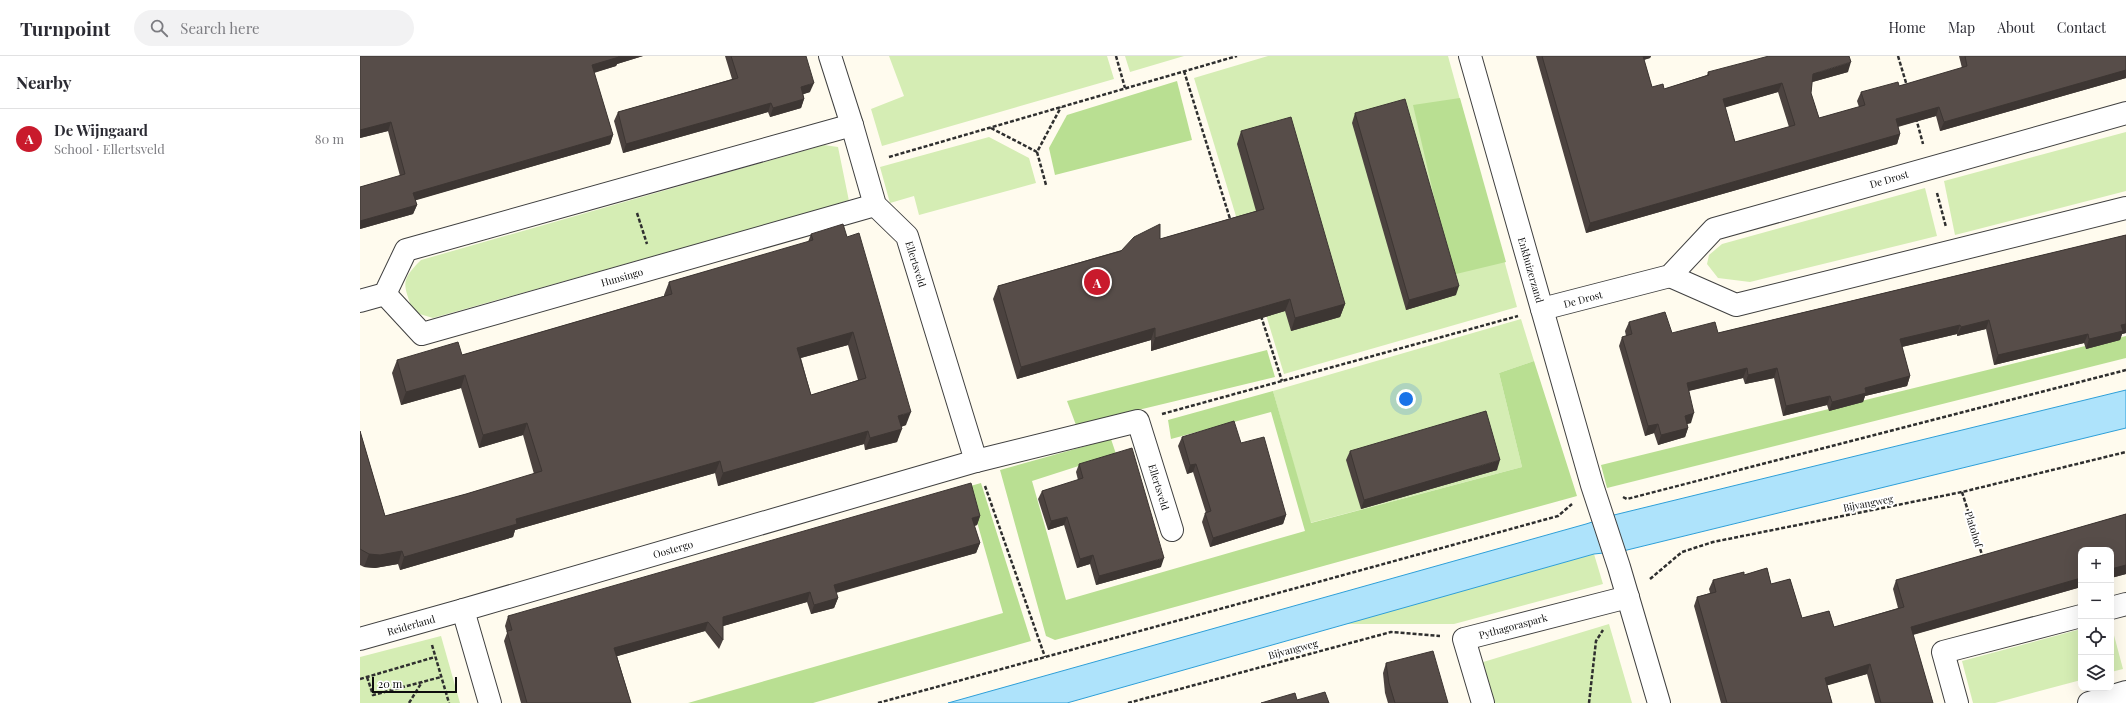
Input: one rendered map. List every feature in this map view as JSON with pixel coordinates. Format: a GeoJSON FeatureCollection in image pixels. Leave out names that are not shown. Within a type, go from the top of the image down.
{"type":"FeatureCollection","features":[{"type":"Feature","properties":{"kind":"street"},"geometry":{"type":"LineString","coordinates":[[830,56],[875,205]]}},
{"type":"Feature","properties":{"kind":"street","name":"Enkhuizerzand"},"geometry":{"type":"LineString","coordinates":[[1470,56],[1592,485]]}},
{"type":"Feature","properties":{"kind":"street","name":"De Drost"},"geometry":{"type":"LineString","coordinates":[[1542,309],[1670,276],[1714,229],[2126,113]]}},
{"type":"Feature","properties":{"kind":"street"},"geometry":{"type":"LineString","coordinates":[[360,301],[386,294],[406,250],[852,125]]}},
{"type":"Feature","properties":{"kind":"street","name":"Hunsingo"},"geometry":{"type":"LineString","coordinates":[[386,294],[422,334],[875,205]]}},
{"type":"Feature","properties":{"kind":"street","name":"Ellertsveld"},"geometry":{"type":"LineString","coordinates":[[875,205],[908,236],[976,461]]}},
{"type":"Feature","properties":{"kind":"street"},"geometry":{"type":"LineString","coordinates":[[1670,276],[1736,305],[2126,208]]}},
{"type":"Feature","properties":{"kind":"street"},"geometry":{"type":"LineString","coordinates":[[976,461],[1138,421]]}},
{"type":"Feature","properties":{"kind":"street","name":"Ellertsveld"},"geometry":{"type":"LineString","coordinates":[[1138,421],[1172,530]]}},
{"type":"Feature","properties":{"kind":"street","name":"Oostergo"},"geometry":{"type":"LineString","coordinates":[[463,610],[976,461]]}},
{"type":"Feature","properties":{"kind":"street"},"geometry":{"type":"LineString","coordinates":[[1592,485],[1619,567],[1620,598],[1659,703]]}},
{"type":"Feature","properties":{"kind":"street","name":"Pythagoraspark"},"geometry":{"type":"LineString","coordinates":[[1464,639],[1620,598]]}},
{"type":"Feature","properties":{"kind":"street"},"geometry":{"type":"LineString","coordinates":[[2114,607],[2126,604]]}},
{"type":"Feature","properties":{"kind":"street"},"geometry":{"type":"LineString","coordinates":[[463,610],[490,703]]}},
{"type":"Feature","properties":{"kind":"street","name":"Reiderland"},"geometry":{"type":"LineString","coordinates":[[360,639],[463,610]]}},
{"type":"Feature","properties":{"kind":"street"},"geometry":{"type":"LineString","coordinates":[[1957,703],[1943,652],[2078,617]]}},
{"type":"Feature","properties":{"kind":"street"},"geometry":{"type":"LineString","coordinates":[[1464,639],[1483,703]]}},
{"type":"Feature","properties":{"kind":"street"},"geometry":{"type":"LineString","coordinates":[[2089,703],[2126,692]]}},
{"type":"Feature","properties":{"kind":"path"},"geometry":{"type":"LineString","coordinates":[[1116,56],[1125,88]]}},
{"type":"Feature","properties":{"kind":"path"},"geometry":{"type":"LineString","coordinates":[[863,165],[1237,56]]}},
{"type":"Feature","properties":{"kind":"path"},"geometry":{"type":"LineString","coordinates":[[1898,56],[1909,93]]}},
{"type":"Feature","properties":{"kind":"path"},"geometry":{"type":"LineString","coordinates":[[1184,71],[1232,223]]}},
{"type":"Feature","properties":{"kind":"path"},"geometry":{"type":"LineString","coordinates":[[1046,185],[1037,152],[1061,107]]}},
{"type":"Feature","properties":{"kind":"path"},"geometry":{"type":"LineString","coordinates":[[1915,116],[1953,251]]}},
{"type":"Feature","properties":{"kind":"path"},"geometry":{"type":"LineString","coordinates":[[990,128],[1037,152]]}},
{"type":"Feature","properties":{"kind":"path"},"geometry":{"type":"LineString","coordinates":[[629,188],[655,268]]}},
{"type":"Feature","properties":{"kind":"path"},"geometry":{"type":"LineString","coordinates":[[1138,421],[1542,309]]}},
{"type":"Feature","properties":{"kind":"path"},"geometry":{"type":"LineString","coordinates":[[1260,313],[1282,381]]}},
{"type":"Feature","properties":{"kind":"path"},"geometry":{"type":"LineString","coordinates":[[878,703],[1558,516],[1592,485],[1627,499],[2126,370]]}},
{"type":"Feature","properties":{"kind":"path","name":"Bijvangweg"},"geometry":{"type":"LineString","coordinates":[[1620,598],[1682,552],[1713,542],[1962,492],[2126,452]]}},
{"type":"Feature","properties":{"kind":"path"},"geometry":{"type":"LineString","coordinates":[[976,461],[1044,657]]}},
{"type":"Feature","properties":{"kind":"path","name":"Platohof"},"geometry":{"type":"LineString","coordinates":[[1962,492],[1983,560]]}},
{"type":"Feature","properties":{"kind":"path"},"geometry":{"type":"LineString","coordinates":[[1589,703],[1596,641],[1620,598]]}},
{"type":"Feature","properties":{"kind":"path"},"geometry":{"type":"LineString","coordinates":[[426,621],[449,703]]}},
{"type":"Feature","properties":{"kind":"path","name":"Bijvangweg"},"geometry":{"type":"LineString","coordinates":[[1128,703],[1391,632],[1464,639]]}},
{"type":"Feature","properties":{"kind":"path"},"geometry":{"type":"LineString","coordinates":[[360,679],[435,657]]}},
{"type":"Feature","properties":{"kind":"path"},"geometry":{"type":"LineString","coordinates":[[367,676],[373,695],[441,677]]}},
{"type":"Feature","properties":{"kind":"path"},"geometry":{"type":"LineString","coordinates":[[409,703],[423,682]]}},
{"type":"Feature","properties":{"kind":"green space"},"geometry":{"type":"Polygon","coordinates":[[[889,56],[1107,56],[1114,79],[882,146],[871,109],[904,96],[889,56]]]}},
{"type":"Feature","properties":{"kind":"green space"},"geometry":{"type":"Polygon","coordinates":[[[1125,56],[1184,56],[1130,72],[1125,56]]]}},
{"type":"Feature","properties":{"kind":"green space"},"geometry":{"type":"Polygon","coordinates":[[[1268,56],[1448,56],[1517,307],[1284,374],[1194,78],[1268,56]]]}},
{"type":"Feature","properties":{"kind":"green space"},"geometry":{"type":"Polygon","coordinates":[[[1177,81],[1192,140],[1055,175],[1049,148],[1067,115],[1177,81]]]}},
{"type":"Feature","properties":{"kind":"green space"},"geometry":{"type":"Polygon","coordinates":[[[1460,98],[1506,262],[1452,275],[1413,105],[1460,98]]]}},
{"type":"Feature","properties":{"kind":"green space"},"geometry":{"type":"Polygon","coordinates":[[[2126,132],[2126,191],[1955,235],[1944,181],[2126,132]]]}},
{"type":"Feature","properties":{"kind":"green space"},"geometry":{"type":"Polygon","coordinates":[[[989,137],[1029,158],[1036,183],[919,215],[914,196],[890,203],[880,167],[989,137]]]}},
{"type":"Feature","properties":{"kind":"green space"},"geometry":{"type":"Polygon","coordinates":[[[824,145],[838,147],[849,201],[433,318],[413,312],[405,284],[409,273],[421,260],[824,145]]]}},
{"type":"Feature","properties":{"kind":"green space"},"geometry":{"type":"Polygon","coordinates":[[[1925,188],[1937,236],[1750,282],[1718,278],[1707,264],[1709,255],[1722,244],[1925,188]]]}},
{"type":"Feature","properties":{"kind":"green space"},"geometry":{"type":"Polygon","coordinates":[[[1521,319],[1534,361],[1499,373],[1522,467],[1310,523],[1273,391],[1521,319]]]}},
{"type":"Feature","properties":{"kind":"green space"},"geometry":{"type":"Polygon","coordinates":[[[2126,336],[2126,358],[1607,488],[1601,465],[2126,336]]]}},
{"type":"Feature","properties":{"kind":"green space"},"geometry":{"type":"Polygon","coordinates":[[[1267,350],[1275,377],[1076,425],[1067,401],[1267,350]]]}},
{"type":"Feature","properties":{"kind":"green space"},"geometry":{"type":"Polygon","coordinates":[[[1534,361],[1577,496],[1055,640],[1046,636],[1000,470],[1111,439],[1116,454],[1032,481],[1066,600],[1305,531],[1271,412],[1171,439],[1168,420],[1273,391],[1311,523],[1522,467],[1499,373],[1534,361]]]}},
{"type":"Feature","properties":{"kind":"green space"},"geometry":{"type":"Polygon","coordinates":[[[981,483],[1031,641],[813,703],[688,703],[1003,613],[967,487],[981,483]]]}},
{"type":"Feature","properties":{"kind":"green space"},"geometry":{"type":"Polygon","coordinates":[[[1594,554],[1603,584],[1454,624],[1344,624],[1594,554]]]}},
{"type":"Feature","properties":{"kind":"green space"},"geometry":{"type":"Polygon","coordinates":[[[1609,624],[1632,703],[1492,703],[1480,663],[1609,624]]]}},
{"type":"Feature","properties":{"kind":"green space"},"geometry":{"type":"Polygon","coordinates":[[[2078,630],[2078,681],[1995,703],[1973,703],[1962,661],[2078,630]]]}},
{"type":"Feature","properties":{"kind":"green space"},"geometry":{"type":"Polygon","coordinates":[[[2114,635],[2123,669],[2114,671],[2114,635]]]}},
{"type":"Feature","properties":{"kind":"green space"},"geometry":{"type":"Polygon","coordinates":[[[441,636],[460,703],[360,703],[360,657],[441,636]]]}},
{"type":"Feature","properties":{"kind":"water"},"geometry":{"type":"Polygon","coordinates":[[[2126,390],[2126,428],[1623,551],[1594,554],[1067,703],[948,703],[1614,515],[2126,390]]]}},
{"type":"Feature","properties":{"kind":"building"},"geometry":{"type":"Polygon","coordinates":[[[360,56],[618,56],[619,57],[592,65],[613,135],[413,193],[417,205],[360,221],[360,187],[405,174],[391,122],[360,130],[360,56]]]}},
{"type":"Feature","properties":{"kind":"building"},"geometry":{"type":"Polygon","coordinates":[[[731,56],[806,56],[814,83],[801,87],[804,99],[773,108],[771,103],[626,144],[618,112],[738,78],[731,56]]]}},
{"type":"Feature","properties":{"kind":"building"},"geometry":{"type":"Polygon","coordinates":[[[1542,56],[1643,56],[1652,87],[1663,84],[1664,89],[1709,75],[1708,72],[1769,56],[1849,56],[1851,62],[1813,74],[1811,93],[1819,118],[1865,105],[1861,92],[1898,82],[1899,86],[1967,66],[1965,56],[2126,56],[2126,70],[1944,122],[1939,107],[1896,119],[1900,134],[1590,223],[1542,56]],[[1782,83],[1723,99],[1735,142],[1795,125],[1782,83]]]}},
{"type":"Feature","properties":{"kind":"building"},"geometry":{"type":"Polygon","coordinates":[[[1405,99],[1459,286],[1409,300],[1355,113],[1405,99]]]}},
{"type":"Feature","properties":{"kind":"building"},"geometry":{"type":"Polygon","coordinates":[[[1291,117],[1345,304],[1295,318],[1290,299],[1155,338],[1155,328],[1021,367],[998,286],[1121,251],[1134,237],[1160,224],[1160,239],[1264,209],[1241,131],[1291,117]]]}},
{"type":"Feature","properties":{"kind":"building"},"geometry":{"type":"Polygon","coordinates":[[[843,224],[847,237],[859,233],[911,412],[898,416],[902,429],[870,438],[868,431],[723,473],[720,461],[516,519],[517,524],[404,557],[402,551],[380,555],[369,554],[360,549],[360,431],[385,516],[542,471],[527,423],[483,435],[465,375],[406,392],[397,360],[458,342],[462,355],[672,294],[669,282],[813,240],[811,234],[843,224]],[[853,332],[797,348],[811,395],[866,378],[853,332]]]}},
{"type":"Feature","properties":{"kind":"building"},"geometry":{"type":"Polygon","coordinates":[[[2126,235],[2126,324],[2121,325],[2123,331],[2089,339],[2088,334],[1998,355],[1989,320],[1961,327],[1960,325],[1900,339],[1910,376],[1865,388],[1866,393],[1832,402],[1830,396],[1786,406],[1777,368],[1748,375],[1747,368],[1687,383],[1694,413],[1685,416],[1688,428],[1661,435],[1658,424],[1648,426],[1622,337],[1632,334],[1629,322],[1665,312],[1672,333],[1715,322],[1718,333],[2126,235]]]}},
{"type":"Feature","properties":{"kind":"building"},"geometry":{"type":"Polygon","coordinates":[[[1486,411],[1500,460],[1364,500],[1350,451],[1486,411]]]}},
{"type":"Feature","properties":{"kind":"building"},"geometry":{"type":"Polygon","coordinates":[[[1234,421],[1241,443],[1264,437],[1286,515],[1213,538],[1205,513],[1211,511],[1196,464],[1190,465],[1182,437],[1234,421]]]}},
{"type":"Feature","properties":{"kind":"building"},"geometry":{"type":"Polygon","coordinates":[[[1132,448],[1164,558],[1099,576],[1093,555],[1080,559],[1067,517],[1051,521],[1042,491],[1083,478],[1079,464],[1132,448]]]}},
{"type":"Feature","properties":{"kind":"building"},"geometry":{"type":"Polygon","coordinates":[[[971,483],[980,516],[972,518],[980,543],[834,585],[838,598],[814,605],[810,592],[723,617],[723,640],[708,622],[614,648],[631,703],[527,703],[507,631],[512,630],[508,616],[971,483]]]}},
{"type":"Feature","properties":{"kind":"building"},"geometry":{"type":"Polygon","coordinates":[[[2126,514],[2126,565],[2114,568],[2114,547],[2078,547],[2078,579],[1911,627],[1933,703],[1881,703],[1870,664],[1825,678],[1832,703],[1727,703],[1697,597],[1716,592],[1713,580],[1744,572],[1744,575],[1767,568],[1771,584],[1790,579],[1802,618],[1829,611],[1834,627],[1904,607],[1896,580],[2126,514]]]}},
{"type":"Feature","properties":{"kind":"building"},"geometry":{"type":"Polygon","coordinates":[[[1433,651],[1448,703],[1395,703],[1389,683],[1386,663],[1433,651]]]}},
{"type":"Feature","properties":{"kind":"building"},"geometry":{"type":"Polygon","coordinates":[[[1325,692],[1329,703],[1261,703],[1295,693],[1297,700],[1325,692]]]}},
{"type":"Feature","properties":{"kind":"place","name":"De Wijngaard"},"geometry":{"type":"Point","coordinates":[1097,282]}}]}
